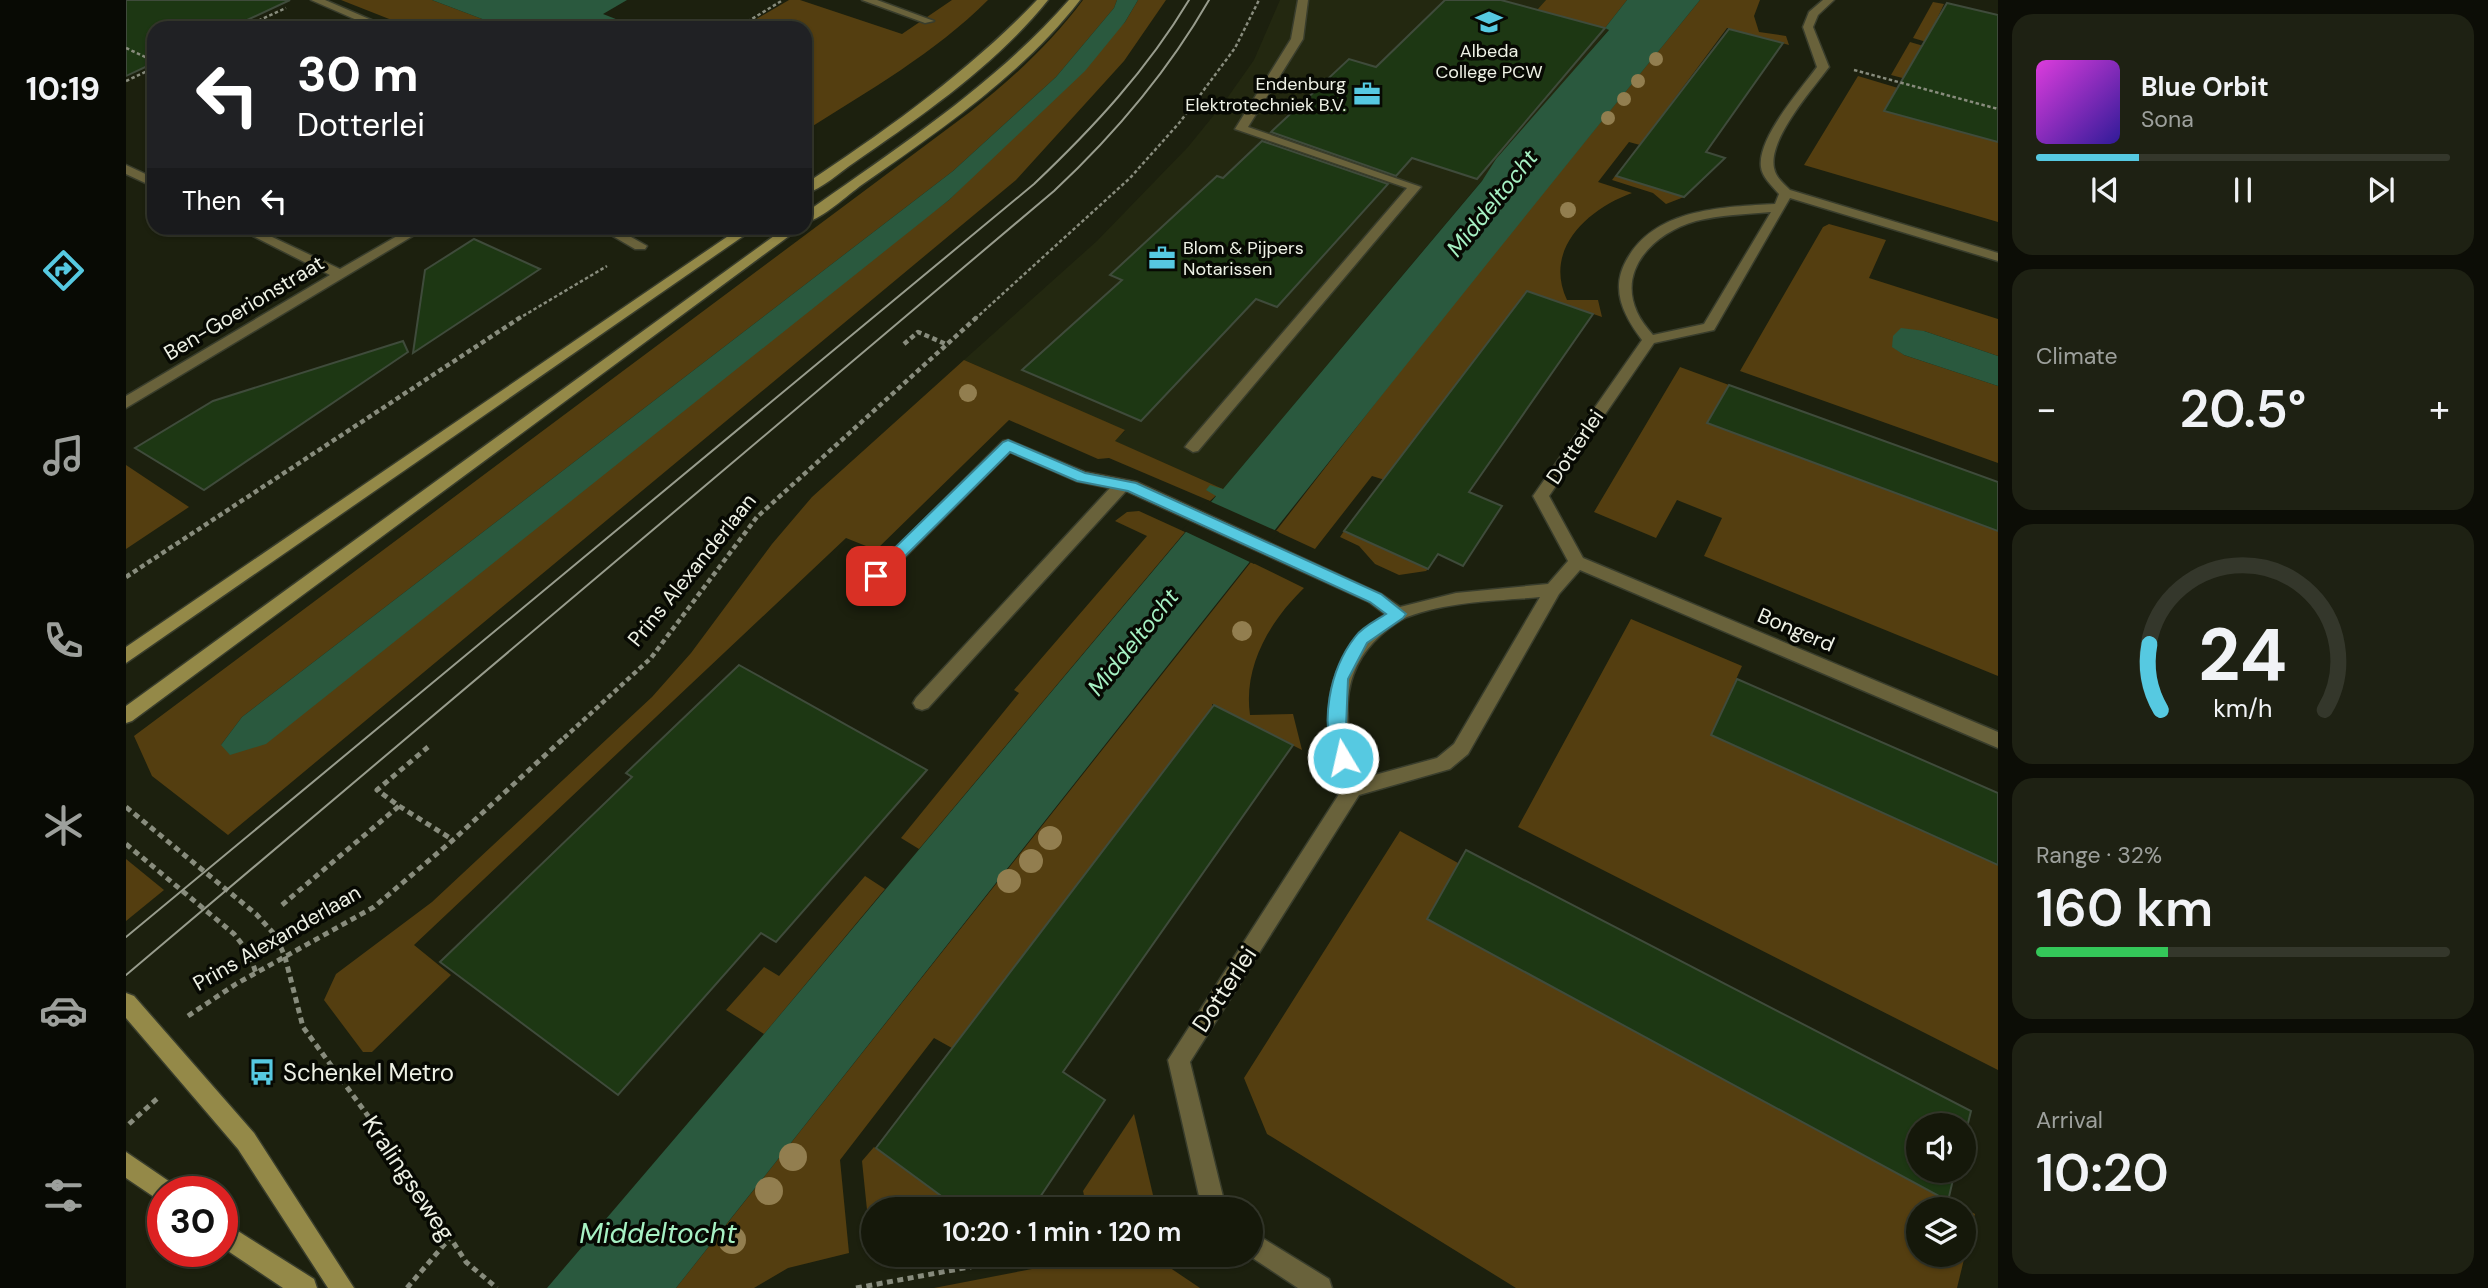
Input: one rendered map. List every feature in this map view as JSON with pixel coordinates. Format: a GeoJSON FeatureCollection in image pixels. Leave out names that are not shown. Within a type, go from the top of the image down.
{"type":"FeatureCollection","features":[{"type":"Feature","properties":{"kind":"main road"},"geometry":{"type":"LineString","coordinates":[[812,185],[913,118],[981,62],[1042,0]]}},
{"type":"Feature","properties":{"kind":"main road"},"geometry":{"type":"LineString","coordinates":[[812,214],[943,122],[1008,69],[1058,21],[1075,0]]}},
{"type":"Feature","properties":{"kind":"main road"},"geometry":{"type":"LineString","coordinates":[[126,656],[738,235]]}},
{"type":"Feature","properties":{"kind":"main road"},"geometry":{"type":"LineString","coordinates":[[126,716],[783,235]]}},
{"type":"Feature","properties":{"kind":"main road"},"geometry":{"type":"LineString","coordinates":[[126,1003],[246,1141],[342,1288]]}},
{"type":"Feature","properties":{"kind":"main road"},"geometry":{"type":"LineString","coordinates":[[126,1164],[147,1179]]}},
{"type":"Feature","properties":{"kind":"main road"},"geometry":{"type":"LineString","coordinates":[[238,1244],[305,1288]]}},
{"type":"Feature","properties":{"kind":"street"},"geometry":{"type":"LineString","coordinates":[[316,0],[368,21]]}},
{"type":"Feature","properties":{"kind":"street"},"geometry":{"type":"LineString","coordinates":[[867,0],[929,21]]}},
{"type":"Feature","properties":{"kind":"street"},"geometry":{"type":"LineString","coordinates":[[1193,447],[1415,187],[1241,129],[1297,39],[1303,0]]}},
{"type":"Feature","properties":{"kind":"street"},"geometry":{"type":"LineString","coordinates":[[1783,200],[1766,166],[1768,147],[1823,67],[1808,27],[1813,13],[1829,0]]}},
{"type":"Feature","properties":{"kind":"street"},"geometry":{"type":"LineString","coordinates":[[126,169],[147,180]]}},
{"type":"Feature","properties":{"kind":"street"},"geometry":{"type":"LineString","coordinates":[[1783,200],[1709,327],[1648,340],[1630,311],[1625,278],[1634,253],[1659,231],[1689,219],[1783,200],[1998,257]]}},
{"type":"Feature","properties":{"kind":"street"},"geometry":{"type":"LineString","coordinates":[[258,235],[341,275]]}},
{"type":"Feature","properties":{"kind":"street","name":"Ben-Goerionstraat"},"geometry":{"type":"LineString","coordinates":[[126,403],[407,235]]}},
{"type":"Feature","properties":{"kind":"street"},"geometry":{"type":"LineString","coordinates":[[619,235],[640,246]]}},
{"type":"Feature","properties":{"kind":"street","name":"Dotterlei"},"geometry":{"type":"LineString","coordinates":[[1577,562],[1541,496],[1648,340]]}},
{"type":"Feature","properties":{"kind":"street"},"geometry":{"type":"LineString","coordinates":[[857,595],[1008,445],[1082,477],[1131,486],[1375,598],[1398,614]]}},
{"type":"Feature","properties":{"kind":"street"},"geometry":{"type":"LineString","coordinates":[[922,703],[1122,485]]}},
{"type":"Feature","properties":{"kind":"street"},"geometry":{"type":"LineString","coordinates":[[1553,590],[1453,599],[1398,614],[1362,639],[1340,679],[1338,728],[1353,789],[1443,764],[1461,749],[1553,590],[1577,562]]}},
{"type":"Feature","properties":{"kind":"street","name":"Bongerd"},"geometry":{"type":"LineString","coordinates":[[1577,562],[1998,740]]}},
{"type":"Feature","properties":{"kind":"street","name":"Dotterlei"},"geometry":{"type":"LineString","coordinates":[[1211,1197],[1179,1060],[1353,789]]}},
{"type":"Feature","properties":{"kind":"street"},"geometry":{"type":"LineString","coordinates":[[1263,1251],[1320,1288]]}},
{"type":"Feature","properties":{"kind":"path"},"geometry":{"type":"LineString","coordinates":[[748,21],[783,0]]}},
{"type":"Feature","properties":{"kind":"path","name":"Prins Alexanderlaan"},"geometry":{"type":"LineString","coordinates":[[160,1039],[216,996],[373,907],[453,840],[652,657],[757,517],[1130,178],[1180,122],[1235,48],[1259,0]]}},
{"type":"Feature","properties":{"kind":"path"},"geometry":{"type":"LineString","coordinates":[[257,21],[290,6]]}},
{"type":"Feature","properties":{"kind":"path"},"geometry":{"type":"LineString","coordinates":[[126,48],[147,58]]}},
{"type":"Feature","properties":{"kind":"path"},"geometry":{"type":"LineString","coordinates":[[1822,61],[1998,109]]}},
{"type":"Feature","properties":{"kind":"path"},"geometry":{"type":"LineString","coordinates":[[126,81],[147,71]]}},
{"type":"Feature","properties":{"kind":"path"},"geometry":{"type":"LineString","coordinates":[[126,578],[524,315],[640,246]]}},
{"type":"Feature","properties":{"kind":"path"},"geometry":{"type":"LineString","coordinates":[[904,344],[918,332],[948,345]]}},
{"type":"Feature","properties":{"kind":"path"},"geometry":{"type":"LineString","coordinates":[[428,747],[377,790],[453,840]]}},
{"type":"Feature","properties":{"kind":"path"},"geometry":{"type":"LineString","coordinates":[[282,905],[399,806]]}},
{"type":"Feature","properties":{"kind":"path","name":"Kralingseweg"},"geometry":{"type":"LineString","coordinates":[[126,807],[256,914],[276,936],[285,957],[303,1027],[401,1161],[466,1262],[497,1288]]}},
{"type":"Feature","properties":{"kind":"path"},"geometry":{"type":"LineString","coordinates":[[126,844],[234,934],[249,953],[256,973]]}},
{"type":"Feature","properties":{"kind":"path"},"geometry":{"type":"LineString","coordinates":[[126,1127],[162,1095]]}},
{"type":"Feature","properties":{"kind":"path"},"geometry":{"type":"LineString","coordinates":[[407,1288],[449,1239]]}},
{"type":"Feature","properties":{"kind":"path"},"geometry":{"type":"LineString","coordinates":[[856,1288],[969,1267]]}},
{"type":"Feature","properties":{"kind":"shaded area"},"geometry":{"type":"Polygon","coordinates":[[[341,0],[432,0],[488,21],[394,21],[341,0]]]}},
{"type":"Feature","properties":{"kind":"shaded area"},"geometry":{"type":"Polygon","coordinates":[[[789,0],[800,0],[902,34],[952,0],[988,0],[923,54],[812,127],[812,21],[753,21],[789,0]]]}},
{"type":"Feature","properties":{"kind":"shaded area"},"geometry":{"type":"Polygon","coordinates":[[[1083,0],[1117,0],[1114,8],[1056,77],[953,171],[242,717],[221,745],[949,200],[1125,22],[1138,0],[1166,0],[1124,61],[1016,180],[228,835],[152,776],[134,736],[805,235],[812,235],[812,230],[1001,87],[1058,31],[1083,0]]]}},
{"type":"Feature","properties":{"kind":"shaded area"},"geometry":{"type":"Polygon","coordinates":[[[1280,0],[1546,0],[1537,10],[1609,29],[1223,489],[1114,441],[1125,431],[964,360],[1097,241],[1188,147],[1254,60],[1280,0]]]}},
{"type":"Feature","properties":{"kind":"shaded area"},"geometry":{"type":"Polygon","coordinates":[[[1546,0],[1627,0],[1605,28],[1537,10],[1546,0]]]}},
{"type":"Feature","properties":{"kind":"shaded area"},"geometry":{"type":"Polygon","coordinates":[[[1700,0],[1760,0],[1754,16],[1759,32],[1786,36],[1789,45],[1727,28],[1640,145],[1629,142],[1598,182],[1632,193],[1600,209],[1574,233],[1565,248],[1561,281],[1567,300],[1598,300],[1602,317],[1527,291],[1385,480],[1372,476],[1315,549],[1276,531],[1446,312],[1700,0]]]}},
{"type":"Feature","properties":{"kind":"shaded area"},"geometry":{"type":"Polygon","coordinates":[[[1933,2],[1944,4],[1935,23],[1998,39],[1930,43],[1913,38],[1933,2]]]}},
{"type":"Feature","properties":{"kind":"shaded area"},"geometry":{"type":"Polygon","coordinates":[[[1910,42],[1927,47],[1983,99],[1891,75],[1910,42]]]}},
{"type":"Feature","properties":{"kind":"shaded area"},"geometry":{"type":"Polygon","coordinates":[[[1858,76],[1898,88],[1885,111],[1998,142],[1998,222],[1804,165],[1858,76]]]}},
{"type":"Feature","properties":{"kind":"shaded area"},"geometry":{"type":"Polygon","coordinates":[[[1615,176],[1684,197],[1666,204],[1653,193],[1612,180],[1615,176]]]}},
{"type":"Feature","properties":{"kind":"shaded area"},"geometry":{"type":"Polygon","coordinates":[[[1829,224],[1886,240],[1869,278],[1998,319],[1998,356],[1924,331],[1892,346],[1904,355],[1998,386],[1998,463],[1740,371],[1823,227],[1829,224]]]}},
{"type":"Feature","properties":{"kind":"shaded area"},"geometry":{"type":"Polygon","coordinates":[[[964,360],[1125,430],[1115,441],[1223,489],[1210,501],[1109,458],[1098,459],[1009,420],[876,550],[846,538],[414,945],[451,975],[372,1052],[363,1052],[324,1000],[336,974],[432,902],[652,697],[691,653],[772,544],[812,497],[964,360]]]}},
{"type":"Feature","properties":{"kind":"shaded area"},"geometry":{"type":"Polygon","coordinates":[[[1680,367],[1729,385],[1708,423],[1998,531],[1998,676],[1704,556],[1722,518],[1677,500],[1656,538],[1594,512],[1680,367]]]}},
{"type":"Feature","properties":{"kind":"shaded area"},"geometry":{"type":"Polygon","coordinates":[[[126,465],[189,507],[126,549],[126,465]]]}},
{"type":"Feature","properties":{"kind":"shaded area"},"geometry":{"type":"Polygon","coordinates":[[[1139,511],[1185,532],[919,849],[901,838],[1019,693],[1014,690],[1147,536],[1115,521],[1127,512],[1139,511]]]}},
{"type":"Feature","properties":{"kind":"shaded area"},"geometry":{"type":"Polygon","coordinates":[[[1344,531],[1428,569],[1399,575],[1375,564],[1359,546],[1340,537],[1344,531]]]}},
{"type":"Feature","properties":{"kind":"shaded area"},"geometry":{"type":"Polygon","coordinates":[[[1251,562],[1304,588],[1270,630],[1255,662],[1249,697],[1250,715],[1293,714],[1302,750],[1212,704],[1212,708],[952,1048],[934,1038],[840,1160],[849,1253],[788,1268],[754,1288],[676,1288],[1251,562]]]}},
{"type":"Feature","properties":{"kind":"shaded area"},"geometry":{"type":"Polygon","coordinates":[[[1631,619],[1742,666],[1711,735],[1998,865],[1998,1070],[1518,827],[1631,619]]]}},
{"type":"Feature","properties":{"kind":"shaded area"},"geometry":{"type":"Polygon","coordinates":[[[1400,831],[1458,863],[1428,919],[1906,1177],[1906,1183],[1918,1183],[1943,1197],[1906,1197],[1906,1267],[1962,1267],[1957,1288],[1516,1288],[1267,1134],[1244,1078],[1400,831]]]}},
{"type":"Feature","properties":{"kind":"shaded area"},"geometry":{"type":"Polygon","coordinates":[[[126,859],[164,890],[126,921],[126,859]]]}},
{"type":"Feature","properties":{"kind":"shaded area"},"geometry":{"type":"Polygon","coordinates":[[[865,876],[885,889],[764,1034],[726,1010],[764,967],[779,976],[865,876]]]}},
{"type":"Feature","properties":{"kind":"shaded area"},"geometry":{"type":"Polygon","coordinates":[[[1134,1114],[1153,1195],[1084,1197],[1083,1191],[1134,1114]]]}},
{"type":"Feature","properties":{"kind":"shaded area"},"geometry":{"type":"Polygon","coordinates":[[[874,1147],[943,1197],[866,1197],[862,1161],[874,1147]]]}},
{"type":"Feature","properties":{"kind":"shaded area"},"geometry":{"type":"Polygon","coordinates":[[[1042,1267],[1169,1267],[1200,1288],[934,1288],[1042,1267]]]}},
{"type":"Feature","properties":{"kind":"water"},"geometry":{"type":"Polygon","coordinates":[[[432,0],[627,0],[603,14],[621,21],[488,21],[432,0]]]}},
{"type":"Feature","properties":{"kind":"water"},"geometry":{"type":"Polygon","coordinates":[[[1117,0],[1138,0],[1125,22],[1085,71],[949,200],[266,744],[230,755],[221,745],[242,717],[953,171],[1056,77],[1114,8],[1117,0]]]}},
{"type":"Feature","properties":{"kind":"water","name":"Middeltocht"},"geometry":{"type":"Polygon","coordinates":[[[1627,0],[1700,0],[1314,481],[676,1288],[547,1288],[1216,496],[1206,490],[1210,485],[1223,489],[1482,181],[1496,159],[1609,30],[1605,28],[1627,0]]]}},
{"type":"Feature","properties":{"kind":"water"},"geometry":{"type":"Polygon","coordinates":[[[1901,328],[1924,331],[1998,356],[1998,386],[1904,355],[1892,347],[1893,336],[1901,328]]]}},
{"type":"Feature","properties":{"kind":"pier"},"geometry":{"type":"Polygon","coordinates":[[[1207,500],[1279,532],[1254,564],[1182,530],[1207,500]]]}},
{"type":"Feature","properties":{"kind":"building"},"geometry":{"type":"Polygon","coordinates":[[[126,0],[290,0],[245,21],[147,21],[147,66],[126,76],[126,0]]]}},
{"type":"Feature","properties":{"kind":"building"},"geometry":{"type":"Polygon","coordinates":[[[1445,0],[1501,0],[1605,28],[1477,179],[1412,158],[1396,176],[1271,132],[1349,59],[1376,67],[1445,0]]]}},
{"type":"Feature","properties":{"kind":"building"},"geometry":{"type":"Polygon","coordinates":[[[1947,3],[1998,15],[1998,142],[1884,111],[1947,3]]]}},
{"type":"Feature","properties":{"kind":"building"},"geometry":{"type":"Polygon","coordinates":[[[1729,29],[1783,43],[1706,152],[1725,158],[1684,197],[1616,176],[1729,29]]]}},
{"type":"Feature","properties":{"kind":"building"},"geometry":{"type":"Polygon","coordinates":[[[1262,141],[1388,184],[1277,307],[1256,299],[1141,421],[1022,370],[1122,280],[1110,275],[1217,176],[1223,178],[1262,141]]]}},
{"type":"Feature","properties":{"kind":"building"},"geometry":{"type":"Polygon","coordinates":[[[474,239],[540,269],[413,353],[425,270],[474,239]]]}},
{"type":"Feature","properties":{"kind":"building"},"geometry":{"type":"Polygon","coordinates":[[[1527,291],[1593,314],[1469,492],[1502,506],[1463,566],[1438,554],[1428,569],[1344,531],[1527,291]]]}},
{"type":"Feature","properties":{"kind":"building"},"geometry":{"type":"Polygon","coordinates":[[[403,341],[408,352],[204,490],[135,448],[213,401],[403,341]]]}},
{"type":"Feature","properties":{"kind":"building"},"geometry":{"type":"Polygon","coordinates":[[[1729,385],[1998,482],[1998,531],[1707,423],[1729,385]]]}},
{"type":"Feature","properties":{"kind":"building"},"geometry":{"type":"Polygon","coordinates":[[[739,665],[927,770],[776,942],[761,933],[618,1095],[440,962],[632,777],[626,773],[739,665]]]}},
{"type":"Feature","properties":{"kind":"building"},"geometry":{"type":"Polygon","coordinates":[[[1737,679],[1998,793],[1998,865],[1711,735],[1737,679]]]}},
{"type":"Feature","properties":{"kind":"building"},"geometry":{"type":"Polygon","coordinates":[[[1214,705],[1293,745],[1063,1072],[1105,1100],[1040,1197],[943,1197],[876,1148],[1214,705]]]}},
{"type":"Feature","properties":{"kind":"building"},"geometry":{"type":"Polygon","coordinates":[[[1466,850],[1970,1113],[1906,1113],[1906,1178],[1427,919],[1466,850]]]}},
{"type":"Feature","properties":{"kind":"building"},"geometry":{"type":"Polygon","coordinates":[[[1915,1183],[1952,1183],[1949,1197],[1941,1197],[1915,1183]]]}},
{"type":"Feature","properties":{"kind":"tram line"},"geometry":{"type":"LineString","coordinates":[[126,937],[1034,184],[1118,97],[1173,26],[1189,0]]}},
{"type":"Feature","properties":{"kind":"tram line"},"geometry":{"type":"LineString","coordinates":[[126,975],[1054,191],[1139,102],[1176,53],[1209,0]]}},
{"type":"Feature","properties":{"kind":"place","name":"Albeda College PCW"},"geometry":{"type":"Point","coordinates":[1489,22]}},
{"type":"Feature","properties":{"kind":"place","name":"Endenburg Elektrotechniek B.V."},"geometry":{"type":"Point","coordinates":[1367,94]}},
{"type":"Feature","properties":{"kind":"place","name":"Blom & Pijpers Notarissen"},"geometry":{"type":"Point","coordinates":[1162,258]}},
{"type":"Feature","properties":{"kind":"place","name":"Schenkel Metro"},"geometry":{"type":"Point","coordinates":[262,1072]}},
{"type":"Feature","properties":{"kind":"route"},"geometry":{"type":"LineString","coordinates":[[876,576],[1008,445],[1082,477],[1131,486],[1375,598],[1398,614],[1362,639],[1340,679],[1338,728],[1343,758]]}}]}
